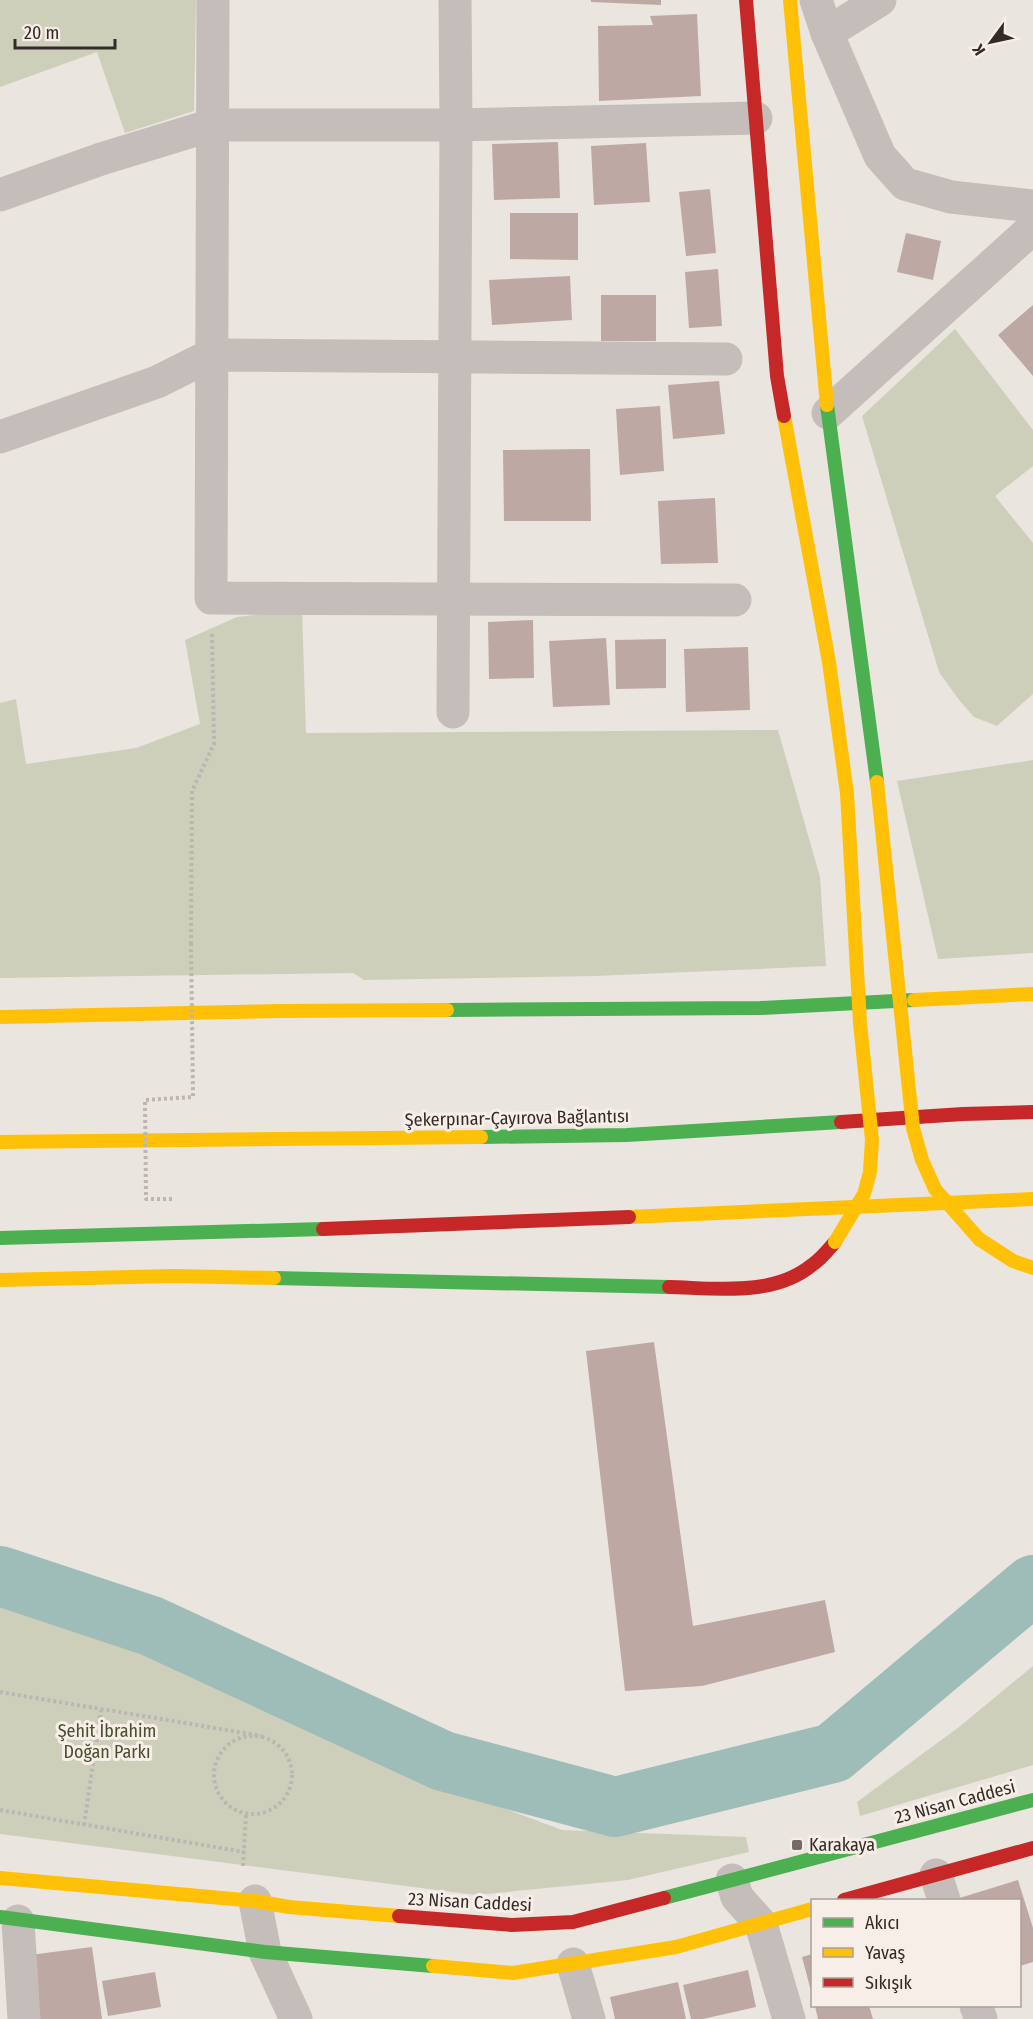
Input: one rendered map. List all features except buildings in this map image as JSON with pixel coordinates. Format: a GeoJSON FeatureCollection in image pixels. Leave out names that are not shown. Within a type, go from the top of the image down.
{"type":"FeatureCollection","features":[{"type":"Feature","properties":{"kind":"main road"},"geometry":{"type":"LineString","coordinates":[[0,1280],[174,1276],[745,1289],[784,1281],[812,1266],[835,1242],[864,1194],[870,1172],[872,1140],[860,1023],[848,793],[829,662],[802,525],[777,376],[746,0]]}},
{"type":"Feature","properties":{"kind":"main road"},"geometry":{"type":"LineString","coordinates":[[790,0],[828,413],[877,782],[913,1128],[922,1160],[935,1189],[979,1239],[1012,1261],[1033,1268]]}},
{"type":"Feature","properties":{"kind":"main road"},"geometry":{"type":"LineString","coordinates":[[0,1017],[280,1011],[760,1008],[1033,994]]}},
{"type":"Feature","properties":{"kind":"main road","name":"Şekerpınar-Çayırova Bağlantısı"},"geometry":{"type":"LineString","coordinates":[[0,1142],[627,1135],[963,1114],[1033,1112]]}},
{"type":"Feature","properties":{"kind":"main road"},"geometry":{"type":"LineString","coordinates":[[0,1238],[374,1228],[1033,1199]]}},
{"type":"Feature","properties":{"kind":"main road","name":"23 Nisan Caddesi"},"geometry":{"type":"LineString","coordinates":[[0,1878],[248,1900],[289,1907],[512,1925],[573,1922],[1033,1800]]}},
{"type":"Feature","properties":{"kind":"main road"},"geometry":{"type":"LineString","coordinates":[[852,1899],[940,1888],[1033,1848]]}},
{"type":"Feature","properties":{"kind":"main road"},"geometry":{"type":"LineString","coordinates":[[9,1919],[265,1952],[513,1973],[676,1947],[811,1910]]}},
{"type":"Feature","properties":{"kind":"street"},"geometry":{"type":"LineString","coordinates":[[213,0],[211,598],[735,600]]}},
{"type":"Feature","properties":{"kind":"street"},"geometry":{"type":"LineString","coordinates":[[453,712],[455,0]]}},
{"type":"Feature","properties":{"kind":"street"},"geometry":{"type":"LineString","coordinates":[[816,0],[827,33],[880,156],[905,184],[951,196],[1033,206]]}},
{"type":"Feature","properties":{"kind":"street"},"geometry":{"type":"LineString","coordinates":[[827,33],[880,0]]}},
{"type":"Feature","properties":{"kind":"street"},"geometry":{"type":"LineString","coordinates":[[0,195],[101,159],[212,126],[456,125],[756,118]]}},
{"type":"Feature","properties":{"kind":"street"},"geometry":{"type":"LineString","coordinates":[[828,413],[1033,228]]}},
{"type":"Feature","properties":{"kind":"street"},"geometry":{"type":"LineString","coordinates":[[0,437],[157,382],[212,355],[726,359]]}},
{"type":"Feature","properties":{"kind":"street"},"geometry":{"type":"LineString","coordinates":[[732,1880],[737,1897],[761,1924],[789,2019]]}},
{"type":"Feature","properties":{"kind":"street"},"geometry":{"type":"LineString","coordinates":[[248,1900],[265,1952],[296,2019]]}},
{"type":"Feature","properties":{"kind":"street"},"geometry":{"type":"LineString","coordinates":[[9,1919],[24,2019]]}},
{"type":"Feature","properties":{"kind":"street"},"geometry":{"type":"LineString","coordinates":[[573,1964],[589,2019]]}},
{"type":"Feature","properties":{"kind":"path"},"geometry":{"type":"LineString","coordinates":[[172,1199],[146,1200],[144,1100],[193,1097],[192,791],[214,744],[211,598]]}},
{"type":"Feature","properties":{"kind":"path"},"geometry":{"type":"LineString","coordinates":[[0,1692],[262,1736],[274,1742],[284,1751],[291,1763],[291,1783],[283,1800],[273,1809],[260,1814],[246,1813],[224,1802],[216,1785],[215,1767],[219,1755],[227,1745],[237,1739],[262,1736]]}},
{"type":"Feature","properties":{"kind":"path"},"geometry":{"type":"LineString","coordinates":[[84,1825],[101,1709]]}},
{"type":"Feature","properties":{"kind":"path"},"geometry":{"type":"LineString","coordinates":[[0,1810],[244,1852]]}},
{"type":"Feature","properties":{"kind":"path"},"geometry":{"type":"LineString","coordinates":[[246,1813],[244,1852],[248,1900]]}},
{"type":"Feature","properties":{"kind":"green space"},"geometry":{"type":"Polygon","coordinates":[[[0,0],[196,0],[194,111],[125,133],[97,52],[0,87],[0,0]]]}},
{"type":"Feature","properties":{"kind":"green space"},"geometry":{"type":"Polygon","coordinates":[[[955,329],[1033,430],[1033,466],[995,496],[1033,543],[1033,694],[997,726],[974,717],[939,672],[862,416],[955,329]]]}},
{"type":"Feature","properties":{"kind":"green space"},"geometry":{"type":"Polygon","coordinates":[[[302,609],[306,733],[778,730],[820,877],[826,966],[596,976],[364,980],[353,973],[0,978],[0,703],[16,699],[26,764],[136,748],[200,724],[185,640],[237,617],[302,609]]]}},
{"type":"Feature","properties":{"kind":"green space"},"geometry":{"type":"Polygon","coordinates":[[[1033,760],[1033,953],[938,959],[897,781],[1033,760]]]}},
{"type":"Feature","properties":{"kind":"green space","name":"Şehit İbrahim Doğan Parkı"},"geometry":{"type":"Polygon","coordinates":[[[0,1589],[48,1602],[290,1702],[448,1787],[562,1830],[746,1837],[749,1852],[628,1880],[476,1895],[0,1834],[0,1589]]]}},
{"type":"Feature","properties":{"kind":"green space"},"geometry":{"type":"Polygon","coordinates":[[[1033,1666],[1033,1765],[860,1816],[857,1802],[959,1727],[1033,1666]]]}},
{"type":"Feature","properties":{"kind":"waterway"},"geometry":{"type":"LineString","coordinates":[[0,1576],[151,1626],[443,1761],[615,1807],[833,1753],[1033,1585]]}},
{"type":"Feature","properties":{"kind":"traffic: fast"},"geometry":{"type":"LineString","coordinates":[[827,405],[877,782]]}},
{"type":"Feature","properties":{"kind":"traffic: fast"},"geometry":{"type":"LineString","coordinates":[[447,1010],[760,1008],[914,1000]]}},
{"type":"Feature","properties":{"kind":"traffic: fast"},"geometry":{"type":"LineString","coordinates":[[481,1137],[627,1135],[841,1122]]}},
{"type":"Feature","properties":{"kind":"traffic: fast"},"geometry":{"type":"LineString","coordinates":[[0,1238],[323,1229]]}},
{"type":"Feature","properties":{"kind":"traffic: fast"},"geometry":{"type":"LineString","coordinates":[[274,1278],[669,1287]]}},
{"type":"Feature","properties":{"kind":"traffic: fast"},"geometry":{"type":"LineString","coordinates":[[664,1898],[1033,1800]]}},
{"type":"Feature","properties":{"kind":"traffic: fast"},"geometry":{"type":"LineString","coordinates":[[0,1917],[265,1952],[433,1966]]}},
{"type":"Feature","properties":{"kind":"traffic: slow"},"geometry":{"type":"LineString","coordinates":[[790,0],[827,405]]}},
{"type":"Feature","properties":{"kind":"traffic: slow"},"geometry":{"type":"LineString","coordinates":[[784,416],[829,662],[847,793]]}},
{"type":"Feature","properties":{"kind":"traffic: slow"},"geometry":{"type":"LineString","coordinates":[[877,782],[913,1128],[922,1160],[935,1189],[979,1239]]}},
{"type":"Feature","properties":{"kind":"traffic: slow"},"geometry":{"type":"LineString","coordinates":[[835,1242],[864,1194],[870,1172],[872,1140],[860,1023],[847,793]]}},
{"type":"Feature","properties":{"kind":"traffic: slow"},"geometry":{"type":"LineString","coordinates":[[914,1000],[1033,994]]}},
{"type":"Feature","properties":{"kind":"traffic: slow"},"geometry":{"type":"LineString","coordinates":[[0,1017],[447,1010]]}},
{"type":"Feature","properties":{"kind":"traffic: slow"},"geometry":{"type":"LineString","coordinates":[[0,1142],[481,1137]]}},
{"type":"Feature","properties":{"kind":"traffic: slow"},"geometry":{"type":"LineString","coordinates":[[629,1217],[1033,1199]]}},
{"type":"Feature","properties":{"kind":"traffic: slow"},"geometry":{"type":"LineString","coordinates":[[979,1239],[1013,1261],[1033,1268]]}},
{"type":"Feature","properties":{"kind":"traffic: slow"},"geometry":{"type":"LineString","coordinates":[[0,1280],[174,1276],[274,1278]]}},
{"type":"Feature","properties":{"kind":"traffic: slow"},"geometry":{"type":"LineString","coordinates":[[0,1878],[399,1916]]}},
{"type":"Feature","properties":{"kind":"traffic: slow"},"geometry":{"type":"LineString","coordinates":[[433,1966],[513,1973],[676,1947],[811,1909]]}},
{"type":"Feature","properties":{"kind":"traffic: jam"},"geometry":{"type":"LineString","coordinates":[[746,0],[777,376],[784,416]]}},
{"type":"Feature","properties":{"kind":"traffic: jam"},"geometry":{"type":"LineString","coordinates":[[841,1122],[1033,1112]]}},
{"type":"Feature","properties":{"kind":"traffic: jam"},"geometry":{"type":"LineString","coordinates":[[323,1229],[629,1217]]}},
{"type":"Feature","properties":{"kind":"traffic: jam"},"geometry":{"type":"LineString","coordinates":[[669,1287],[724,1289],[780,1282],[812,1265],[835,1242]]}},
{"type":"Feature","properties":{"kind":"traffic: jam"},"geometry":{"type":"LineString","coordinates":[[848,1899],[1033,1848]]}},
{"type":"Feature","properties":{"kind":"traffic: jam"},"geometry":{"type":"LineString","coordinates":[[399,1916],[512,1925],[573,1922],[664,1898]]}},
{"type":"Feature","properties":{"kind":"place","name":"Karakaya"},"geometry":{"type":"Point","coordinates":[797,1845]}}]}
